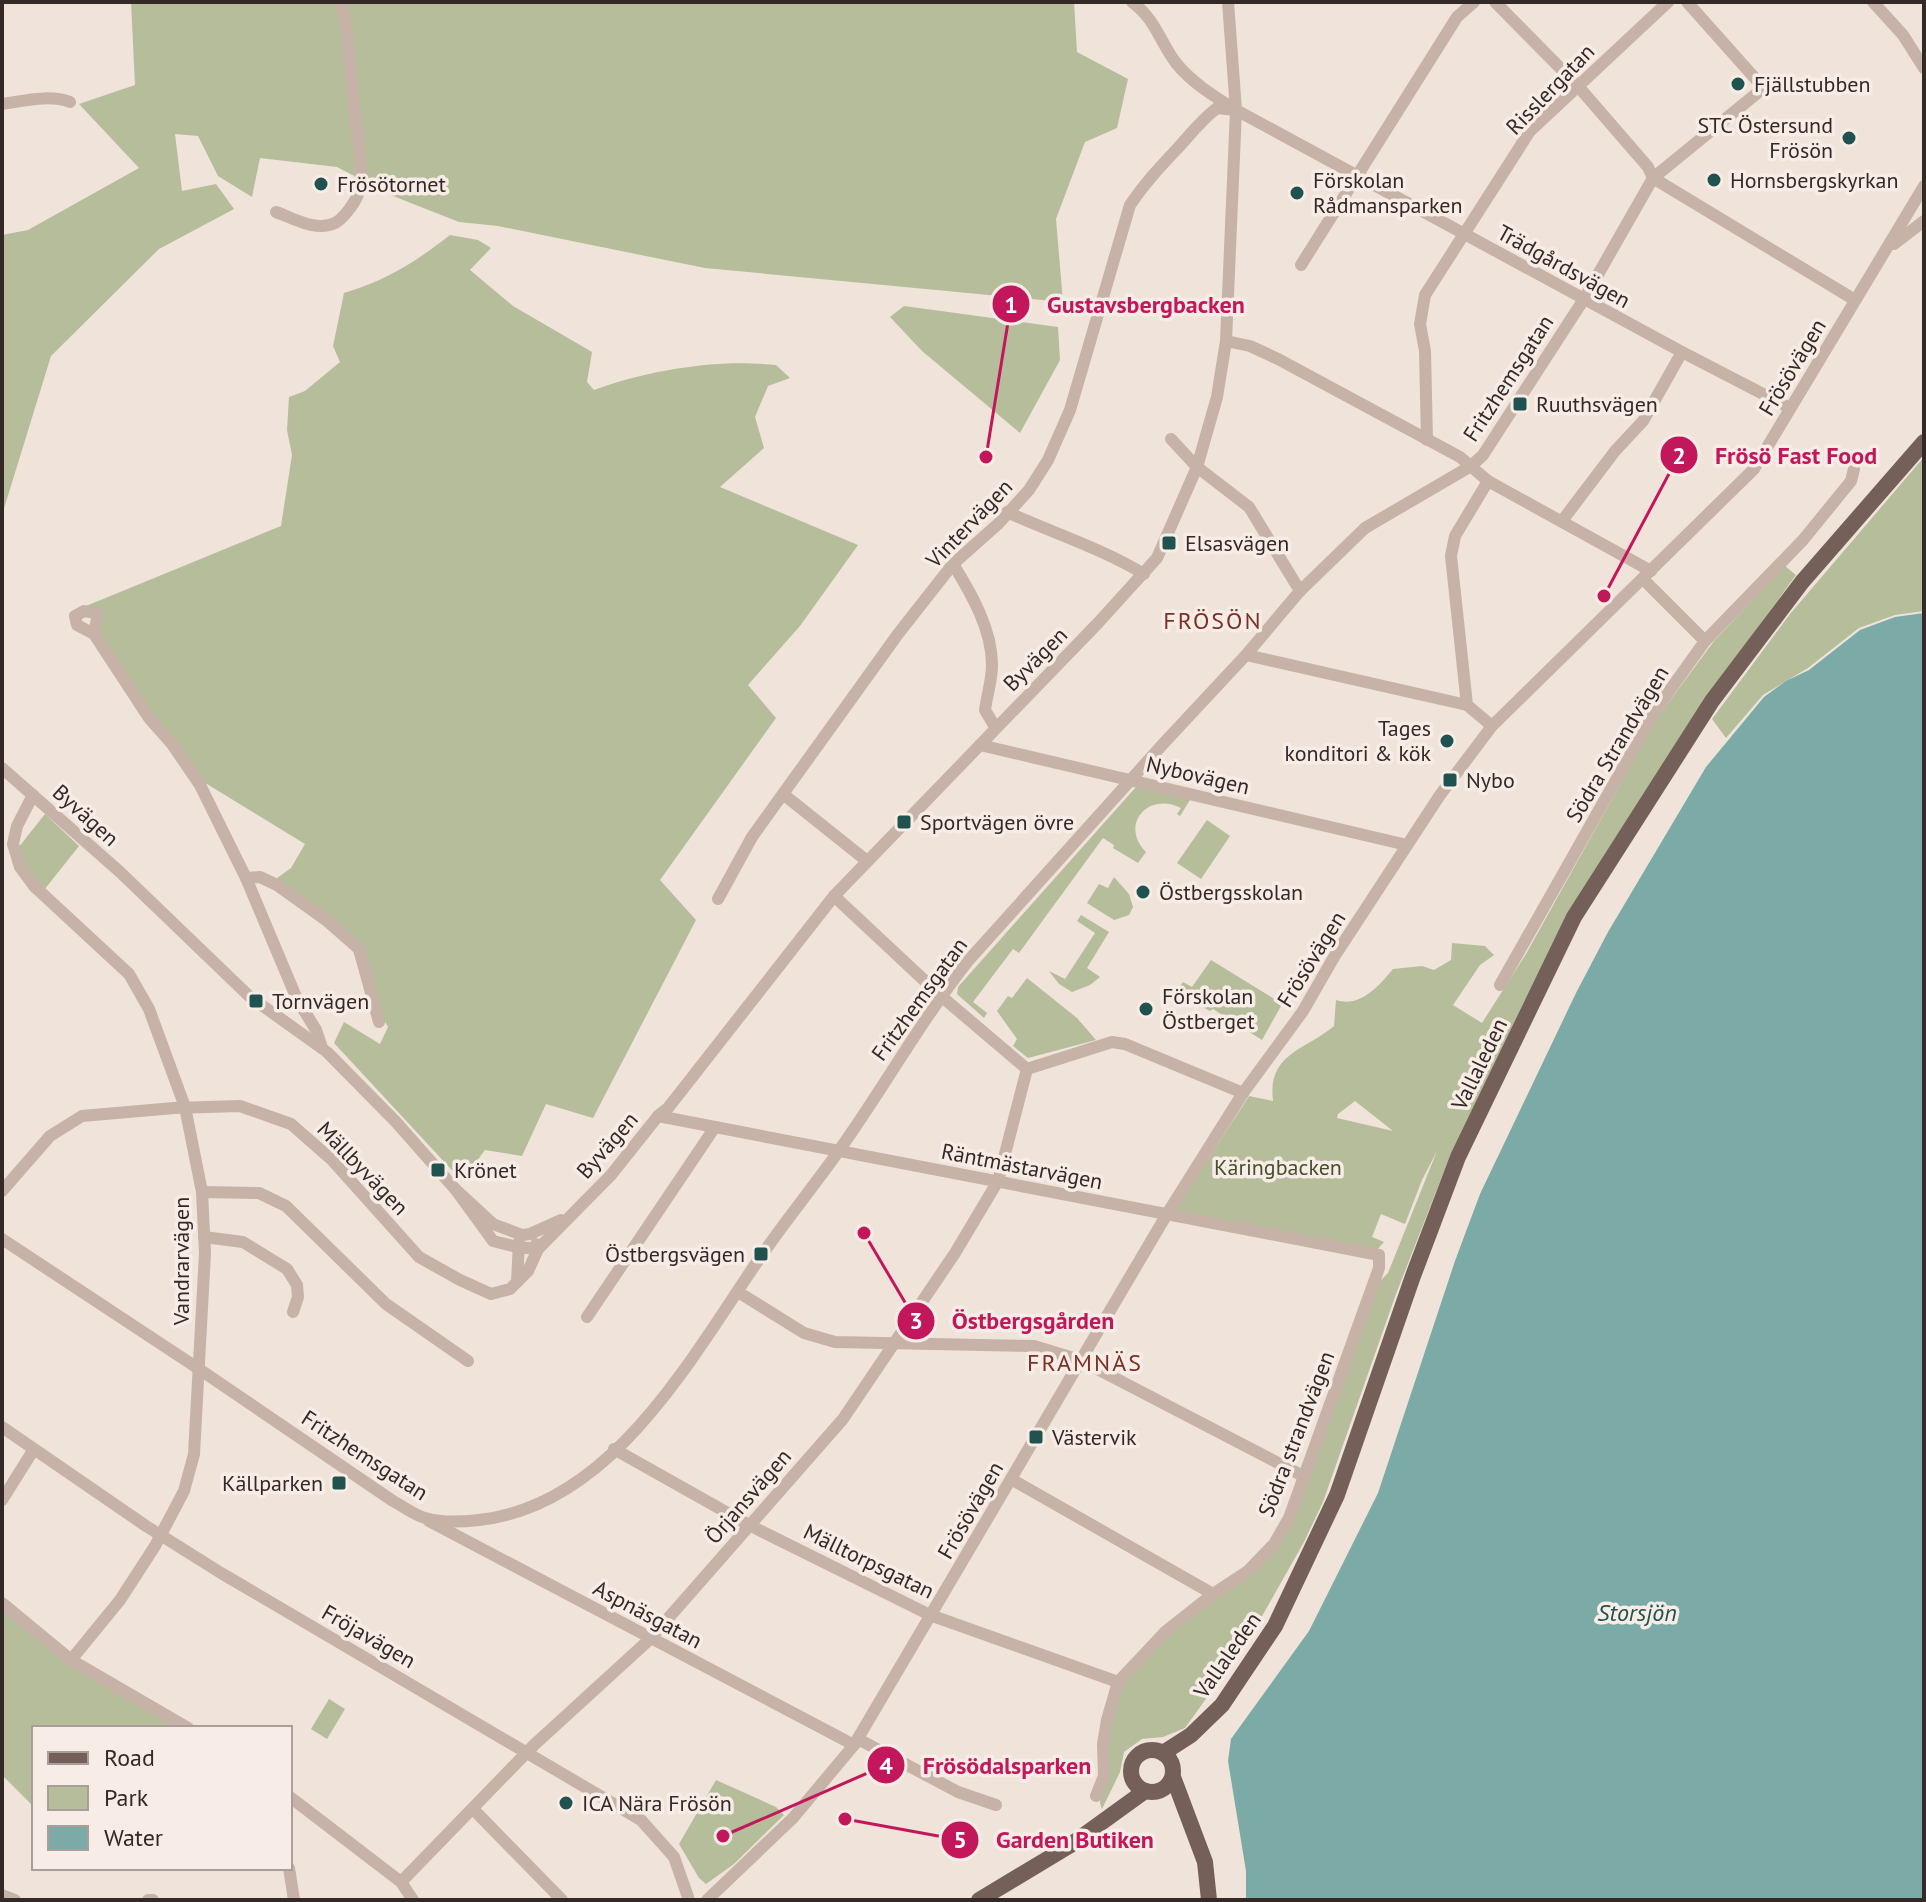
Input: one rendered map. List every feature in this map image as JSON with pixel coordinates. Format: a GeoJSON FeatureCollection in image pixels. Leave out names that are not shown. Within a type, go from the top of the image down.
{"type":"FeatureCollection","features":[{"type":"Feature","properties":{"kind":"main road","name":"Vallaleden"},"geometry":{"type":"LineString","coordinates":[[1169,1765],[1191,1735],[1222,1705],[1275,1626],[1322,1528],[1337,1495],[1458,1157],[1574,917],[1712,701],[1802,582],[1924,442]]}},
{"type":"Feature","properties":{"kind":"main road","name":"Vallaleden"},"geometry":{"type":"LineString","coordinates":[[1905,465],[1924,450]]}},
{"type":"Feature","properties":{"kind":"main road"},"geometry":{"type":"LineString","coordinates":[[1110,1815],[1132,1775],[1132,1766],[1139,1755],[1149,1750],[1169,1765],[1205,1862],[1209,1900]]}},
{"type":"Feature","properties":{"kind":"main road"},"geometry":{"type":"LineString","coordinates":[[979,1900],[1069,1846],[1110,1815],[1150,1791],[1166,1787],[1169,1765]]}},
{"type":"Feature","properties":{"kind":"main road"},"geometry":{"type":"LineString","coordinates":[[1132,1775],[1139,1787],[1174,1800],[1187,1813]]}},
{"type":"Feature","properties":{"kind":"street"},"geometry":{"type":"LineString","coordinates":[[276,212],[313,226],[332,225],[339,221],[358,197],[359,153],[349,43],[341,2]]}},
{"type":"Feature","properties":{"kind":"street","name":"Trädgårdsvägen"},"geometry":{"type":"LineString","coordinates":[[1132,2],[1143,9],[1158,29],[1176,63],[1210,93],[1236,110],[1790,408]]}},
{"type":"Feature","properties":{"kind":"street","name":"Byvägen"},"geometry":{"type":"LineString","coordinates":[[538,1249],[611,1175],[658,1116],[668,1108],[834,896],[1157,558],[1197,467],[1217,397],[1226,341],[1236,110],[1228,2]]}},
{"type":"Feature","properties":{"kind":"street"},"geometry":{"type":"LineString","coordinates":[[1301,265],[1457,17],[1474,2]]}},
{"type":"Feature","properties":{"kind":"street"},"geometry":{"type":"LineString","coordinates":[[1495,2],[1577,85],[1648,167],[1653,178],[1855,300]]}},
{"type":"Feature","properties":{"kind":"street","name":"Risslergatan"},"geometry":{"type":"LineString","coordinates":[[1427,440],[1425,351],[1420,324],[1425,295],[1530,131],[1668,2]]}},
{"type":"Feature","properties":{"kind":"street","name":"Fritzhemsgatan"},"geometry":{"type":"LineString","coordinates":[[2,1239],[393,1501],[424,1518],[461,1522],[502,1518],[539,1506],[569,1487],[614,1449],[662,1400],[755,1264],[839,1151],[941,996],[968,961],[1246,655],[1300,591],[1365,528],[1471,466],[1483,455],[1584,299],[1653,178],[1761,90],[1757,80],[1687,2]]}},
{"type":"Feature","properties":{"kind":"street"},"geometry":{"type":"LineString","coordinates":[[1873,2],[1907,39],[1924,68]]}},
{"type":"Feature","properties":{"kind":"street"},"geometry":{"type":"LineString","coordinates":[[2,104],[47,98],[70,102]]}},
{"type":"Feature","properties":{"kind":"street","name":"Vintervägen"},"geometry":{"type":"LineString","coordinates":[[718,899],[752,837],[953,564],[1029,490],[1048,460],[1065,423],[1130,205],[1147,179],[1200,121],[1217,108],[1236,110]]}},
{"type":"Feature","properties":{"kind":"street","name":"Frösövägen"},"geometry":{"type":"LineString","coordinates":[[707,1900],[793,1818],[856,1742],[1167,1214],[1243,1093],[1303,1011],[1334,957],[1461,765],[1492,726],[1754,469],[1885,251],[1923,195]]}},
{"type":"Feature","properties":{"kind":"street"},"geometry":{"type":"LineString","coordinates":[[1885,251],[1924,221]]}},
{"type":"Feature","properties":{"kind":"street"},"geometry":{"type":"LineString","coordinates":[[1226,341],[1250,346],[1278,359],[1460,457],[1488,481],[1562,521],[1647,575],[1705,641]]}},
{"type":"Feature","properties":{"kind":"street"},"geometry":{"type":"LineString","coordinates":[[1562,521],[1615,451],[1643,421],[1682,352]]}},
{"type":"Feature","properties":{"kind":"street"},"geometry":{"type":"LineString","coordinates":[[1171,439],[1197,467],[1249,507],[1300,591]]}},
{"type":"Feature","properties":{"kind":"street","name":"Södra Strandvägen"},"geometry":{"type":"LineString","coordinates":[[1500,985],[1655,711],[1705,641],[1803,540],[1851,481],[1854,469]]}},
{"type":"Feature","properties":{"kind":"street"},"geometry":{"type":"LineString","coordinates":[[1467,705],[1451,556],[1455,536],[1488,481]]}},
{"type":"Feature","properties":{"kind":"street"},"geometry":{"type":"LineString","coordinates":[[1007,512],[1112,555],[1144,574]]}},
{"type":"Feature","properties":{"kind":"street"},"geometry":{"type":"LineString","coordinates":[[953,564],[972,594],[991,653],[992,668],[985,710],[995,727]]}},
{"type":"Feature","properties":{"kind":"street"},"geometry":{"type":"LineString","coordinates":[[94,634],[149,718],[196,778],[246,878],[297,999],[316,1030],[322,1048]]}},
{"type":"Feature","properties":{"kind":"street"},"geometry":{"type":"LineString","coordinates":[[1246,655],[1467,705],[1492,726]]}},
{"type":"Feature","properties":{"kind":"street","name":"Nybovägen"},"geometry":{"type":"LineString","coordinates":[[980,745],[1407,845]]}},
{"type":"Feature","properties":{"kind":"street","name":"Byvägen"},"geometry":{"type":"LineString","coordinates":[[2,768],[120,872],[249,996],[322,1048],[396,1122],[456,1190],[493,1224],[523,1239],[569,1216]]}},
{"type":"Feature","properties":{"kind":"street"},"geometry":{"type":"LineString","coordinates":[[783,794],[867,861]]}},
{"type":"Feature","properties":{"kind":"street","name":"Vandrarvägen"},"geometry":{"type":"LineString","coordinates":[[33,795],[17,826],[13,844],[20,867],[34,886],[129,974],[149,1009],[185,1107],[202,1192],[204,1237],[194,1454],[184,1491],[161,1535],[120,1600],[71,1660]]}},
{"type":"Feature","properties":{"kind":"street"},"geometry":{"type":"LineString","coordinates":[[246,878],[260,877],[277,885],[326,920],[359,949],[379,1022]]}},
{"type":"Feature","properties":{"kind":"street"},"geometry":{"type":"LineString","coordinates":[[834,896],[941,996],[1027,1069],[1112,1042],[1125,1044],[1243,1093]]}},
{"type":"Feature","properties":{"kind":"street","name":"Örjansvägen"},"geometry":{"type":"LineString","coordinates":[[401,1882],[527,1753],[650,1639],[843,1419],[955,1253],[998,1181],[1027,1069]]}},
{"type":"Feature","properties":{"kind":"street","name":"Mällbyvägen"},"geometry":{"type":"LineString","coordinates":[[2,1191],[50,1136],[82,1116],[185,1107],[240,1106],[291,1124],[332,1160],[419,1257],[491,1294],[510,1289],[517,1282]]}},
{"type":"Feature","properties":{"kind":"street","name":"Räntmästarvägen"},"geometry":{"type":"LineString","coordinates":[[658,1116],[1379,1255]]}},
{"type":"Feature","properties":{"kind":"street"},"geometry":{"type":"LineString","coordinates":[[587,1317],[715,1127]]}},
{"type":"Feature","properties":{"kind":"street"},"geometry":{"type":"LineString","coordinates":[[202,1192],[259,1193],[286,1206],[386,1304],[468,1361]]}},
{"type":"Feature","properties":{"kind":"street"},"geometry":{"type":"LineString","coordinates":[[204,1237],[243,1242],[287,1269],[297,1285],[298,1297],[293,1312]]}},
{"type":"Feature","properties":{"kind":"street"},"geometry":{"type":"LineString","coordinates":[[523,1239],[538,1249],[528,1271],[517,1282],[523,1239]]}},
{"type":"Feature","properties":{"kind":"street","name":"Södra strandvägen"},"geometry":{"type":"LineString","coordinates":[[1096,1796],[1104,1776],[1103,1744],[1118,1682],[1165,1632],[1248,1571],[1274,1544],[1289,1518],[1379,1268],[1379,1255]]}},
{"type":"Feature","properties":{"kind":"street"},"geometry":{"type":"LineString","coordinates":[[738,1292],[819,1339],[893,1345],[1034,1346],[1080,1360],[1305,1477]]}},
{"type":"Feature","properties":{"kind":"street","name":"Fröjavägen"},"geometry":{"type":"LineString","coordinates":[[2,1427],[161,1535],[641,1820],[674,1857],[689,1900]]}},
{"type":"Feature","properties":{"kind":"street"},"geometry":{"type":"LineString","coordinates":[[2,1500],[34,1449]]}},
{"type":"Feature","properties":{"kind":"street","name":"Mälltorpsgatan"},"geometry":{"type":"LineString","coordinates":[[614,1449],[749,1525],[930,1615],[1118,1682]]}},
{"type":"Feature","properties":{"kind":"street"},"geometry":{"type":"LineString","coordinates":[[1011,1479],[1213,1594]]}},
{"type":"Feature","properties":{"kind":"street","name":"Aspnäsgatan"},"geometry":{"type":"LineString","coordinates":[[424,1518],[650,1639],[958,1792],[996,1805]]}},
{"type":"Feature","properties":{"kind":"street"},"geometry":{"type":"LineString","coordinates":[[2,1603],[71,1660],[185,1726]]}},
{"type":"Feature","properties":{"kind":"street"},"geometry":{"type":"LineString","coordinates":[[292,1799],[401,1882],[413,1900]]}},
{"type":"Feature","properties":{"kind":"street"},"geometry":{"type":"LineString","coordinates":[[473,1809],[562,1900]]}},
{"type":"Feature","properties":{"kind":"street"},"geometry":{"type":"LineString","coordinates":[[289,1870],[294,1900]]}},
{"type":"Feature","properties":{"kind":"street"},"geometry":{"type":"LineString","coordinates":[[2,1895],[15,1900]]}},
{"type":"Feature","properties":{"kind":"green space"},"geometry":{"type":"Polygon","coordinates":[[[131,2],[1074,2],[1077,52],[1128,79],[1117,128],[1085,142],[1056,219],[1063,302],[705,268],[498,226],[459,222],[393,196],[337,167],[260,158],[252,197],[218,176],[198,136],[175,134],[182,191],[216,184],[234,209],[159,249],[51,356],[2,515],[2,235],[28,230],[139,168],[79,104],[135,85],[131,2]]]}},
{"type":"Feature","properties":{"kind":"green space"},"geometry":{"type":"Polygon","coordinates":[[[450,235],[478,240],[491,248],[470,270],[513,306],[592,352],[587,382],[594,390],[684,368],[730,364],[776,365],[790,378],[768,386],[755,417],[764,448],[720,487],[858,545],[800,626],[748,685],[776,718],[660,880],[696,920],[593,1118],[546,1104],[522,1156],[485,1150],[462,1181],[334,1043],[344,1022],[380,1044],[388,1027],[377,1008],[369,1003],[351,944],[274,886],[277,878],[291,868],[305,844],[202,781],[151,717],[98,633],[86,606],[281,526],[292,455],[287,430],[289,397],[305,391],[340,362],[333,346],[344,293],[400,270],[450,235]]]}},
{"type":"Feature","properties":{"kind":"green space"},"geometry":{"type":"Polygon","coordinates":[[[904,306],[1058,327],[1060,360],[1020,433],[922,351],[890,317],[904,306]]]}},
{"type":"Feature","properties":{"kind":"green space"},"geometry":{"type":"Polygon","coordinates":[[[1924,457],[1924,611],[1895,615],[1859,628],[1808,668],[1763,695],[1726,738],[1712,719],[1790,614],[1924,457]]]}},
{"type":"Feature","properties":{"kind":"green space","name":"Käringbacken"},"geometry":{"type":"Polygon","coordinates":[[[1785,566],[1796,575],[1707,697],[1571,912],[1450,1156],[1396,1294],[1323,1502],[1304,1542],[1249,1639],[1185,1728],[1163,1737],[1142,1739],[1124,1752],[1120,1772],[1102,1809],[1106,1746],[1122,1684],[1144,1659],[1198,1610],[1263,1564],[1280,1542],[1379,1282],[1388,1273],[1437,1151],[1405,1224],[1381,1214],[1372,1237],[1384,1242],[1375,1252],[1174,1212],[1249,1096],[1273,1101],[1276,1072],[1282,1063],[1334,1026],[1336,1000],[1345,1002],[1361,998],[1393,969],[1422,966],[1434,970],[1451,960],[1452,943],[1485,946],[1494,955],[1480,965],[1453,1005],[1482,1023],[1526,954],[1657,718],[1714,641],[1785,566]],[[1355,1101],[1338,1114],[1337,1118],[1393,1131],[1355,1101]]]}},
{"type":"Feature","properties":{"kind":"green space"},"geometry":{"type":"Polygon","coordinates":[[[1136,787],[1190,800],[1180,816],[1177,814],[1181,808],[1169,804],[1148,807],[1141,814],[1135,831],[1138,842],[1146,852],[1138,863],[1103,838],[1019,953],[1013,949],[973,1002],[987,1013],[984,1018],[957,994],[958,987],[1136,787]]]}},
{"type":"Feature","properties":{"kind":"green space"},"geometry":{"type":"Polygon","coordinates":[[[45,814],[79,846],[44,890],[27,871],[18,848],[45,814]]]}},
{"type":"Feature","properties":{"kind":"green space"},"geometry":{"type":"Polygon","coordinates":[[[1207,820],[1230,836],[1201,879],[1177,863],[1207,820]]]}},
{"type":"Feature","properties":{"kind":"green space"},"geometry":{"type":"Polygon","coordinates":[[[1114,877],[1129,894],[1133,907],[1129,915],[1114,920],[1087,903],[1099,884],[1108,888],[1114,877]]]}},
{"type":"Feature","properties":{"kind":"green space"},"geometry":{"type":"Polygon","coordinates":[[[1081,915],[1109,932],[1087,968],[1100,977],[1072,992],[1059,984],[1049,971],[1065,979],[1095,933],[1077,921],[1081,915]]]}},
{"type":"Feature","properties":{"kind":"green space"},"geometry":{"type":"Polygon","coordinates":[[[1211,960],[1281,1006],[1262,1040],[1213,1009],[1210,1011],[1176,992],[1183,982],[1192,987],[1211,960]]]}},
{"type":"Feature","properties":{"kind":"green space"},"geometry":{"type":"Polygon","coordinates":[[[1027,978],[1077,1018],[1096,1040],[1028,1058],[1013,1046],[1017,1039],[997,1011],[1027,978]]]}},
{"type":"Feature","properties":{"kind":"green space"},"geometry":{"type":"Polygon","coordinates":[[[2,1606],[59,1654],[181,1726],[32,1726],[32,1805],[2,1775],[2,1606]]]}},
{"type":"Feature","properties":{"kind":"green space"},"geometry":{"type":"Polygon","coordinates":[[[329,1699],[345,1709],[327,1739],[311,1729],[329,1699]]]}},
{"type":"Feature","properties":{"kind":"green space"},"geometry":{"type":"Polygon","coordinates":[[[716,1780],[776,1807],[784,1815],[734,1864],[706,1884],[699,1878],[679,1844],[716,1780]]]}},
{"type":"Feature","properties":{"kind":"water","name":"Storsjön"},"geometry":{"type":"Polygon","coordinates":[[[1924,613],[1924,1900],[1246,1900],[1246,1871],[1228,1761],[1231,1739],[1309,1631],[1378,1493],[1480,1194],[1608,932],[1706,767],[1764,697],[1786,681],[1809,670],[1860,630],[1895,617],[1924,613]]]}},
{"type":"Feature","properties":{"kind":"place","name":"Fjällstubben"},"geometry":{"type":"Point","coordinates":[1738,84]}},
{"type":"Feature","properties":{"kind":"place","name":"STC Östersund Frösön"},"geometry":{"type":"Point","coordinates":[1849,138]}},
{"type":"Feature","properties":{"kind":"place","name":"Hornsbergskyrkan"},"geometry":{"type":"Point","coordinates":[1714,180]}},
{"type":"Feature","properties":{"kind":"place","name":"Frösötornet"},"geometry":{"type":"Point","coordinates":[321,184]}},
{"type":"Feature","properties":{"kind":"place","name":"Förskolan Rådmansparken"},"geometry":{"type":"Point","coordinates":[1297,193]}},
{"type":"Feature","properties":{"kind":"place","name":"Ruuthsvägen"},"geometry":{"type":"Point","coordinates":[1520,404]}},
{"type":"Feature","properties":{"kind":"place","name":"Gustavsbergbacken"},"geometry":{"type":"Point","coordinates":[986,457]}},
{"type":"Feature","properties":{"kind":"place","name":"Elsasvägen"},"geometry":{"type":"Point","coordinates":[1169,543]}},
{"type":"Feature","properties":{"kind":"place","name":"Frösö Fast Food"},"geometry":{"type":"Point","coordinates":[1604,596]}},
{"type":"Feature","properties":{"kind":"place","name":"Tages konditori & kök"},"geometry":{"type":"Point","coordinates":[1447,741]}},
{"type":"Feature","properties":{"kind":"place","name":"Nybo"},"geometry":{"type":"Point","coordinates":[1450,780]}},
{"type":"Feature","properties":{"kind":"place","name":"Sportvägen övre"},"geometry":{"type":"Point","coordinates":[904,822]}},
{"type":"Feature","properties":{"kind":"place","name":"Östbergsskolan"},"geometry":{"type":"Point","coordinates":[1143,892]}},
{"type":"Feature","properties":{"kind":"place","name":"Tornvägen"},"geometry":{"type":"Point","coordinates":[256,1001]}},
{"type":"Feature","properties":{"kind":"place","name":"Förskolan Östberget"},"geometry":{"type":"Point","coordinates":[1146,1009]}},
{"type":"Feature","properties":{"kind":"place","name":"Krönet"},"geometry":{"type":"Point","coordinates":[438,1170]}},
{"type":"Feature","properties":{"kind":"place","name":"Östbergsgården"},"geometry":{"type":"Point","coordinates":[864,1233]}},
{"type":"Feature","properties":{"kind":"place","name":"Östbergsvägen"},"geometry":{"type":"Point","coordinates":[761,1254]}},
{"type":"Feature","properties":{"kind":"place","name":"Västervik"},"geometry":{"type":"Point","coordinates":[1036,1437]}},
{"type":"Feature","properties":{"kind":"place","name":"Källparken"},"geometry":{"type":"Point","coordinates":[339,1483]}},
{"type":"Feature","properties":{"kind":"place","name":"ICA Nära Frösön"},"geometry":{"type":"Point","coordinates":[566,1803]}},
{"type":"Feature","properties":{"kind":"place","name":"Garden Butiken"},"geometry":{"type":"Point","coordinates":[845,1819]}},
{"type":"Feature","properties":{"kind":"place","name":"Frösödalsparken"},"geometry":{"type":"Point","coordinates":[723,1836]}},
{"type":"Feature","properties":{"kind":"district","name":"FRÖSÖN"},"geometry":{"type":"Point","coordinates":[1213,620]}},
{"type":"Feature","properties":{"kind":"district","name":"FRAMNÄS"},"geometry":{"type":"Point","coordinates":[1085,1362]}}]}
